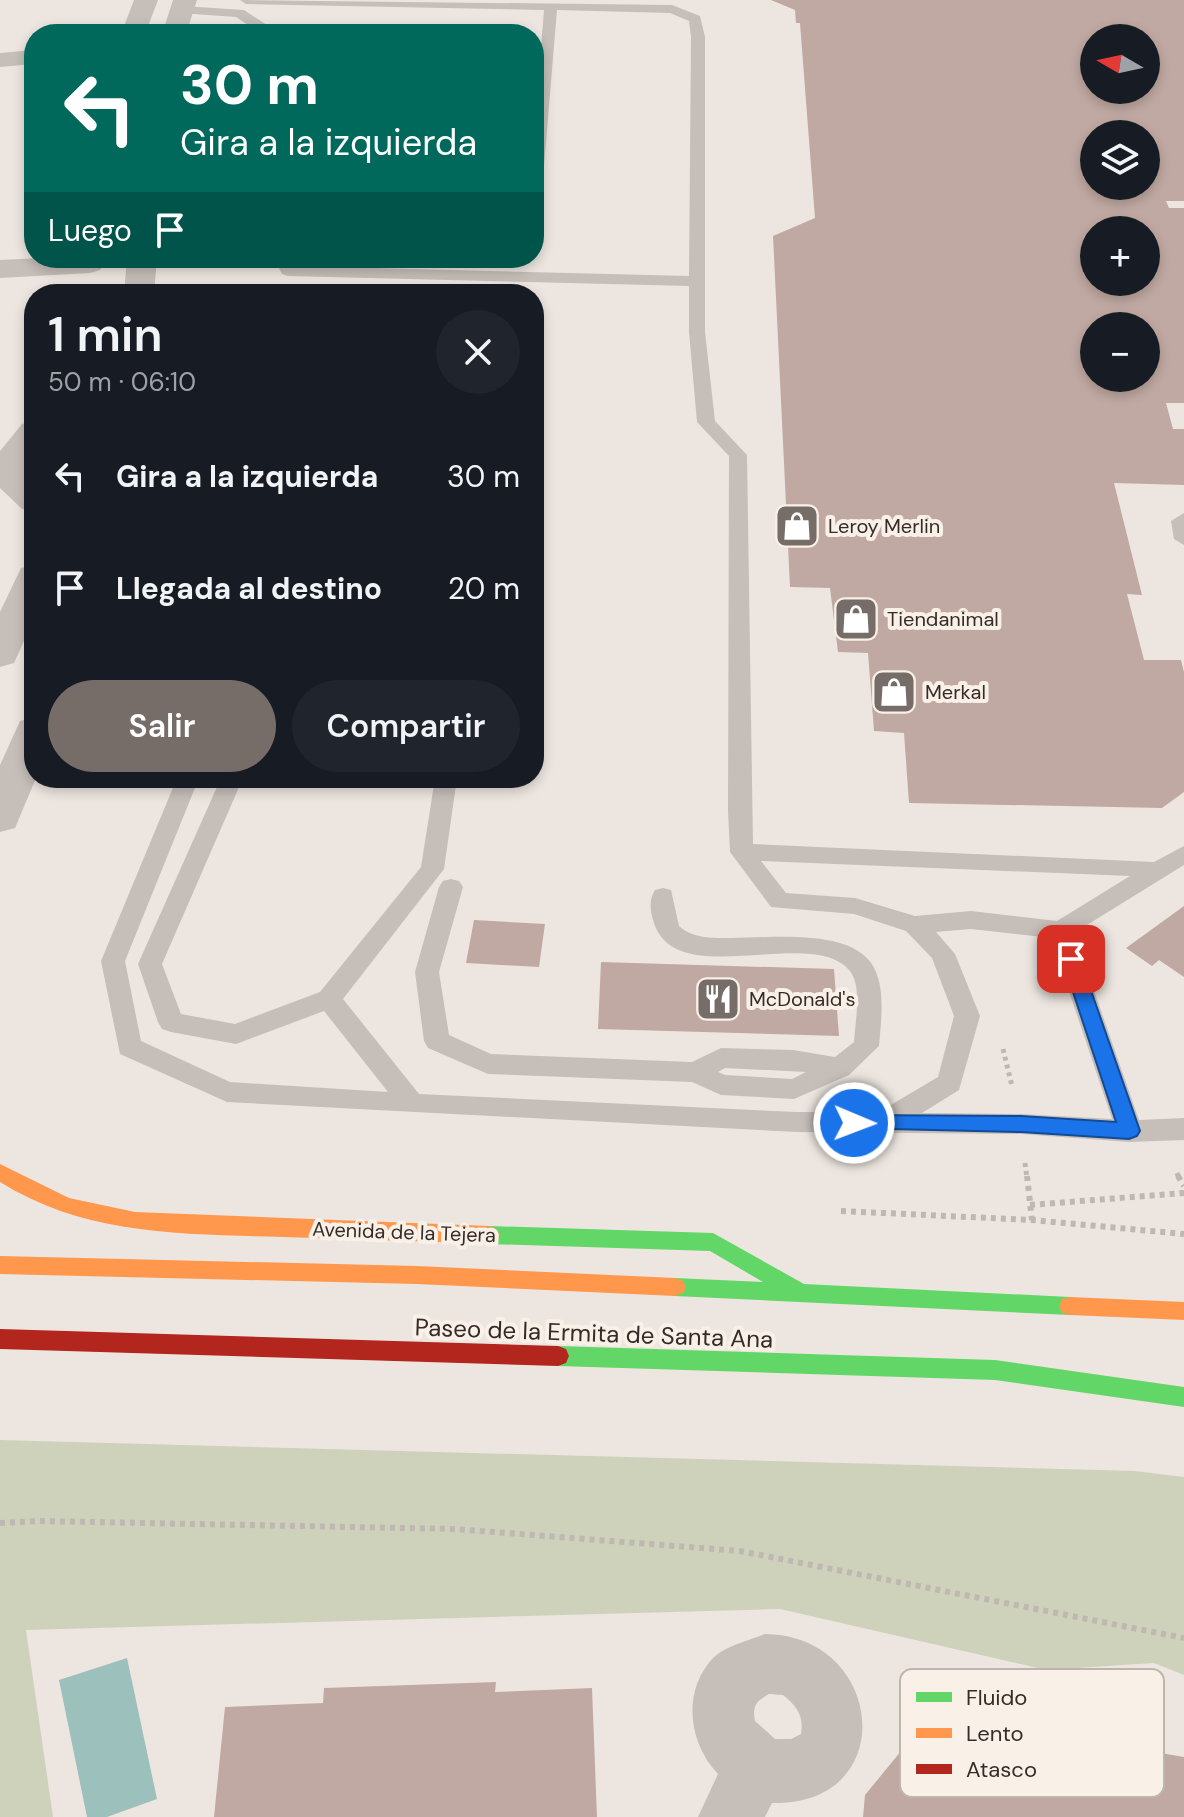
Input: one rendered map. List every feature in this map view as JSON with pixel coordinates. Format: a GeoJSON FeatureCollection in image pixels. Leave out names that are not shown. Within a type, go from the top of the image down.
{"type":"FeatureCollection","features":[{"type":"Feature","properties":{"kind":"main road","name":"Avenida de la Tejera"},"geometry":{"type":"LineString","coordinates":[[0,1172],[15,1185],[81,1213],[144,1223],[713,1242],[804,1295]]}},
{"type":"Feature","properties":{"kind":"main road"},"geometry":{"type":"LineString","coordinates":[[0,1265],[417,1275],[1184,1311]]}},
{"type":"Feature","properties":{"kind":"main road","name":"Paseo de la Ermita de Santa Ana"},"geometry":{"type":"LineString","coordinates":[[0,1339],[995,1370],[1184,1397]]}},
{"type":"Feature","properties":{"kind":"street"},"geometry":{"type":"LineString","coordinates":[[137,24],[146,0]]}},
{"type":"Feature","properties":{"kind":"street"},"geometry":{"type":"LineString","coordinates":[[177,24],[184,5]]}},
{"type":"Feature","properties":{"kind":"street"},"geometry":{"type":"LineString","coordinates":[[0,60],[24,58]]}},
{"type":"Feature","properties":{"kind":"street"},"geometry":{"type":"LineString","coordinates":[[0,269],[24,267]]}},
{"type":"Feature","properties":{"kind":"street"},"geometry":{"type":"LineString","coordinates":[[24,440],[5,460],[16,489],[24,495]]}},
{"type":"Feature","properties":{"kind":"street"},"geometry":{"type":"LineString","coordinates":[[0,655],[24,599]]}},
{"type":"Feature","properties":{"kind":"street"},"geometry":{"type":"LineString","coordinates":[[0,818],[24,756]]}},
{"type":"Feature","properties":{"kind":"lane"},"geometry":{"type":"LineString","coordinates":[[246,0],[672,9],[695,19],[699,68],[697,332],[706,422],[738,455],[739,811],[742,852],[779,901],[855,906],[915,925],[971,920],[1061,930],[1184,854]]}},
{"type":"Feature","properties":{"kind":"lane"},"geometry":{"type":"LineString","coordinates":[[184,5],[239,13],[257,24]]}},
{"type":"Feature","properties":{"kind":"lane"},"geometry":{"type":"LineString","coordinates":[[544,98],[551,8]]}},
{"type":"Feature","properties":{"kind":"lane"},"geometry":{"type":"LineString","coordinates":[[287,268],[288,271],[492,284]]}},
{"type":"Feature","properties":{"kind":"lane"},"geometry":{"type":"LineString","coordinates":[[544,285],[698,281]]}},
{"type":"Feature","properties":{"kind":"lane"},"geometry":{"type":"LineString","coordinates":[[1184,519],[1181,521],[1184,539]]}},
{"type":"Feature","properties":{"kind":"lane"},"geometry":{"type":"LineString","coordinates":[[184,788],[113,961],[129,1047],[227,1092],[412,1104],[883,1123],[1021,1124],[1129,1131],[1184,1129]]}},
{"type":"Feature","properties":{"kind":"lane"},"geometry":{"type":"LineString","coordinates":[[228,788],[150,964],[171,1022],[236,1034],[329,999],[432,869],[444,788]]}},
{"type":"Feature","properties":{"kind":"lane"},"geometry":{"type":"LineString","coordinates":[[742,852],[963,859],[1160,870]]}},
{"type":"Feature","properties":{"kind":"lane"},"geometry":{"type":"LineString","coordinates":[[451,887],[427,972],[437,1041],[488,1064],[696,1072],[721,1085],[794,1089],[840,1068],[866,1046],[870,1011],[862,967],[844,951],[699,945],[675,936],[663,918],[663,896]]}},
{"type":"Feature","properties":{"kind":"lane"},"geometry":{"type":"LineString","coordinates":[[883,1123],[950,1083],[967,1016],[943,954],[915,925]]}},
{"type":"Feature","properties":{"kind":"lane"},"geometry":{"type":"LineString","coordinates":[[1061,930],[1129,1131]]}},
{"type":"Feature","properties":{"kind":"lane"},"geometry":{"type":"LineString","coordinates":[[329,999],[412,1104]]}},
{"type":"Feature","properties":{"kind":"path"},"geometry":{"type":"LineString","coordinates":[[1024,1158],[1032,1220]]}},
{"type":"Feature","properties":{"kind":"path"},"geometry":{"type":"LineString","coordinates":[[1030,1205],[1184,1193]]}},
{"type":"Feature","properties":{"kind":"path"},"geometry":{"type":"LineString","coordinates":[[841,1211],[1032,1220],[1184,1234]]}},
{"type":"Feature","properties":{"kind":"path"},"geometry":{"type":"LineString","coordinates":[[0,1523],[38,1521],[455,1529],[740,1551],[1184,1638]]}},
{"type":"Feature","properties":{"kind":"green space"},"geometry":{"type":"Polygon","coordinates":[[[0,1440],[1135,1471],[1184,1477],[1184,1675],[1154,1663],[1042,1669],[780,1609],[26,1630],[53,1817],[0,1817],[0,1440]]]}},
{"type":"Feature","properties":{"kind":"water"},"geometry":{"type":"Polygon","coordinates":[[[127,1658],[157,1799],[107,1817],[87,1817],[59,1680],[127,1658]]]}},
{"type":"Feature","properties":{"kind":"building"},"geometry":{"type":"Polygon","coordinates":[[[771,0],[1184,0],[1184,201],[1166,201],[1169,208],[1184,208],[1184,403],[1166,403],[1173,429],[1184,429],[1184,485],[1114,483],[1142,595],[1127,594],[1144,660],[1181,660],[1184,672],[1184,792],[1162,808],[909,803],[904,733],[874,731],[868,653],[838,652],[830,588],[790,587],[773,236],[815,218],[800,23],[796,23],[795,10],[771,0]]]}},
{"type":"Feature","properties":{"kind":"building"},"geometry":{"type":"Polygon","coordinates":[[[1184,906],[1184,977],[1159,960],[1152,966],[1126,948],[1184,906]]]}},
{"type":"Feature","properties":{"kind":"building"},"geometry":{"type":"Polygon","coordinates":[[[474,920],[545,924],[539,967],[466,963],[474,920]]]}},
{"type":"Feature","properties":{"kind":"building","name":"McDonald's"},"geometry":{"type":"Polygon","coordinates":[[[601,962],[834,969],[839,1036],[598,1029],[601,962]]]}},
{"type":"Feature","properties":{"kind":"building"},"geometry":{"type":"Polygon","coordinates":[[[496,1682],[495,1692],[592,1688],[597,1817],[214,1817],[225,1707],[323,1703],[324,1688],[496,1682]]]}},
{"type":"Feature","properties":{"kind":"building"},"geometry":{"type":"Polygon","coordinates":[[[900,1752],[900,1797],[1164,1797],[1164,1754],[1184,1757],[1184,1817],[863,1817],[865,1795],[900,1752]]]}},
{"type":"Feature","properties":{"kind":"traffic: fast"},"geometry":{"type":"LineString","coordinates":[[489,1235],[713,1242],[799,1292]]}},
{"type":"Feature","properties":{"kind":"traffic: fast"},"geometry":{"type":"LineString","coordinates":[[675,1287],[1070,1306]]}},
{"type":"Feature","properties":{"kind":"traffic: fast"},"geometry":{"type":"LineString","coordinates":[[558,1356],[995,1370],[1184,1397]]}},
{"type":"Feature","properties":{"kind":"traffic: slow"},"geometry":{"type":"LineString","coordinates":[[0,1172],[31,1191],[65,1206],[135,1221],[489,1235]]}},
{"type":"Feature","properties":{"kind":"traffic: slow"},"geometry":{"type":"LineString","coordinates":[[0,1265],[417,1275],[675,1287]]}},
{"type":"Feature","properties":{"kind":"traffic: slow"},"geometry":{"type":"LineString","coordinates":[[1070,1306],[1184,1311]]}},
{"type":"Feature","properties":{"kind":"traffic: jam"},"geometry":{"type":"LineString","coordinates":[[0,1339],[558,1356]]}},
{"type":"Feature","properties":{"kind":"place","name":"Leroy Merlin"},"geometry":{"type":"Point","coordinates":[797,526]}},
{"type":"Feature","properties":{"kind":"place","name":"Tiendanimal"},"geometry":{"type":"Point","coordinates":[856,619]}},
{"type":"Feature","properties":{"kind":"place","name":"Merkal"},"geometry":{"type":"Point","coordinates":[894,692]}},
{"type":"Feature","properties":{"kind":"place","name":"McDonald's"},"geometry":{"type":"Point","coordinates":[718,999]}},
{"type":"Feature","properties":{"kind":"route"},"geometry":{"type":"LineString","coordinates":[[854,1123],[1021,1124],[1129,1131],[1071,959]]}}]}
